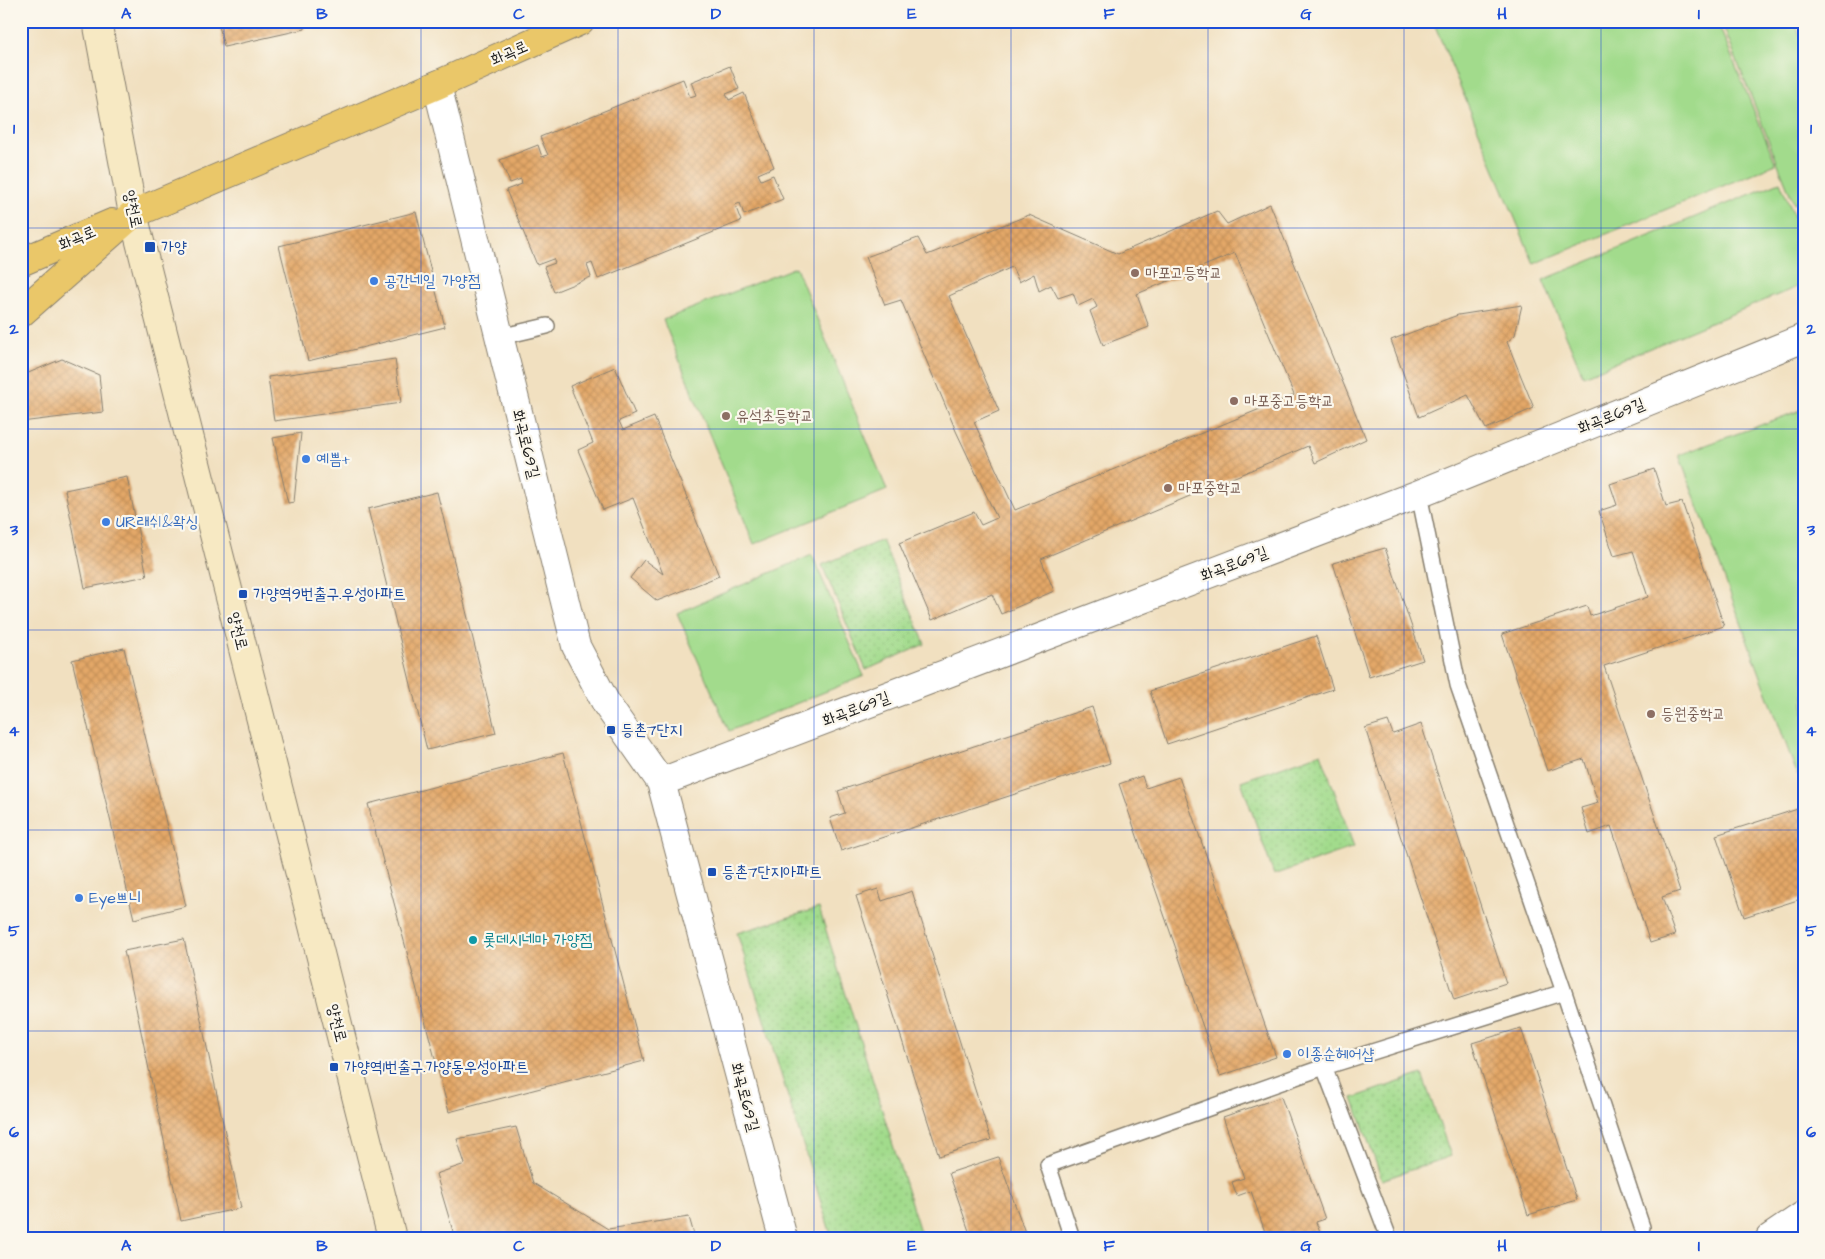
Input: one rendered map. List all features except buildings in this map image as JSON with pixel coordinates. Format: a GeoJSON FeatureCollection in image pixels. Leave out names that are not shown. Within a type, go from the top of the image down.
{"type":"FeatureCollection","features":[{"type":"Feature","properties":{"kind":"main road","name":"양천로"},"geometry":{"type":"LineString","coordinates":[[97,21],[133,214],[391,1238]]}},
{"type":"Feature","properties":{"kind":"main road","name":"화곡로"},"geometry":{"type":"LineString","coordinates":[[21,262],[437,85],[580,21]]}},
{"type":"Feature","properties":{"kind":"main road"},"geometry":{"type":"LineString","coordinates":[[21,313],[133,214]]}},
{"type":"Feature","properties":{"kind":"street","name":"화곡로69길"},"geometry":{"type":"LineString","coordinates":[[437,85],[576,646],[607,706],[661,782],[783,1238]]}},
{"type":"Feature","properties":{"kind":"street","name":"화곡로69길"},"geometry":{"type":"LineString","coordinates":[[661,782],[1419,494],[1804,338]]}},
{"type":"Feature","properties":{"kind":"street"},"geometry":{"type":"LineString","coordinates":[[1770,1238],[1804,1215]]}},
{"type":"Feature","properties":{"kind":"lane"},"geometry":{"type":"LineString","coordinates":[[500,337],[547,326]]}},
{"type":"Feature","properties":{"kind":"lane"},"geometry":{"type":"LineString","coordinates":[[1419,494],[1458,685],[1564,992],[1642,1227]]}},
{"type":"Feature","properties":{"kind":"lane"},"geometry":{"type":"LineString","coordinates":[[1072,1238],[1048,1165],[1324,1067],[1564,992]]}},
{"type":"Feature","properties":{"kind":"lane"},"geometry":{"type":"LineString","coordinates":[[1324,1067],[1389,1238]]}},
{"type":"Feature","properties":{"kind":"green space"},"geometry":{"type":"Polygon","coordinates":[[[1433,21],[1717,21],[1776,164],[1534,264],[1433,21]]]}},
{"type":"Feature","properties":{"kind":"green space"},"geometry":{"type":"Polygon","coordinates":[[[1721,21],[1794,21],[1804,45],[1804,200],[1794,204],[1721,21]]]}},
{"type":"Feature","properties":{"kind":"green space"},"geometry":{"type":"Polygon","coordinates":[[[1780,182],[1804,240],[1804,284],[1583,376],[1543,280],[1780,182]]]}},
{"type":"Feature","properties":{"kind":"green space"},"geometry":{"type":"Polygon","coordinates":[[[796,267],[887,490],[754,544],[663,320],[796,267]]]}},
{"type":"Feature","properties":{"kind":"green space"},"geometry":{"type":"Polygon","coordinates":[[[1804,409],[1804,772],[1797,774],[1679,455],[1804,409]]]}},
{"type":"Feature","properties":{"kind":"green space"},"geometry":{"type":"Polygon","coordinates":[[[882,540],[925,644],[866,670],[822,565],[882,540]]]}},
{"type":"Feature","properties":{"kind":"green space"},"geometry":{"type":"Polygon","coordinates":[[[812,555],[864,676],[729,731],[677,613],[812,555]]]}},
{"type":"Feature","properties":{"kind":"green space"},"geometry":{"type":"Polygon","coordinates":[[[1321,753],[1354,847],[1274,875],[1241,781],[1321,753]]]}},
{"type":"Feature","properties":{"kind":"green space"},"geometry":{"type":"Polygon","coordinates":[[[819,908],[922,1238],[832,1238],[737,933],[819,908]]]}},
{"type":"Feature","properties":{"kind":"green space"},"geometry":{"type":"Polygon","coordinates":[[[1422,1074],[1451,1156],[1382,1180],[1353,1098],[1422,1074]]]}},
{"type":"Feature","properties":{"kind":"place","name":"가양"},"geometry":{"type":"Point","coordinates":[150,247]}},
{"type":"Feature","properties":{"kind":"place","name":"마포고등학교"},"geometry":{"type":"Point","coordinates":[1135,273]}},
{"type":"Feature","properties":{"kind":"place","name":"공간네일 가양점"},"geometry":{"type":"Point","coordinates":[374,281]}},
{"type":"Feature","properties":{"kind":"place","name":"마포중고등학교"},"geometry":{"type":"Point","coordinates":[1234,401]}},
{"type":"Feature","properties":{"kind":"place","name":"유석초등학교"},"geometry":{"type":"Point","coordinates":[726,416]}},
{"type":"Feature","properties":{"kind":"place","name":"예쁨+"},"geometry":{"type":"Point","coordinates":[306,459]}},
{"type":"Feature","properties":{"kind":"place","name":"마포중학교"},"geometry":{"type":"Point","coordinates":[1168,488]}},
{"type":"Feature","properties":{"kind":"place","name":"UR래쉬&왁싱"},"geometry":{"type":"Point","coordinates":[106,522]}},
{"type":"Feature","properties":{"kind":"place","name":"가양역9번출구.우성아파트"},"geometry":{"type":"Point","coordinates":[243,594]}},
{"type":"Feature","properties":{"kind":"place","name":"등원중학교"},"geometry":{"type":"Point","coordinates":[1651,714]}},
{"type":"Feature","properties":{"kind":"place","name":"등촌7단지"},"geometry":{"type":"Point","coordinates":[611,730]}},
{"type":"Feature","properties":{"kind":"place","name":"등촌7단지아파트"},"geometry":{"type":"Point","coordinates":[712,872]}},
{"type":"Feature","properties":{"kind":"place","name":"Eye쁘니"},"geometry":{"type":"Point","coordinates":[79,898]}},
{"type":"Feature","properties":{"kind":"place","name":"롯데시네마 가양점"},"geometry":{"type":"Point","coordinates":[473,940]}},
{"type":"Feature","properties":{"kind":"place","name":"이종순헤어샵"},"geometry":{"type":"Point","coordinates":[1287,1054]}},
{"type":"Feature","properties":{"kind":"place","name":"가양역1번출구.가양동우성아파트"},"geometry":{"type":"Point","coordinates":[334,1067]}}]}
